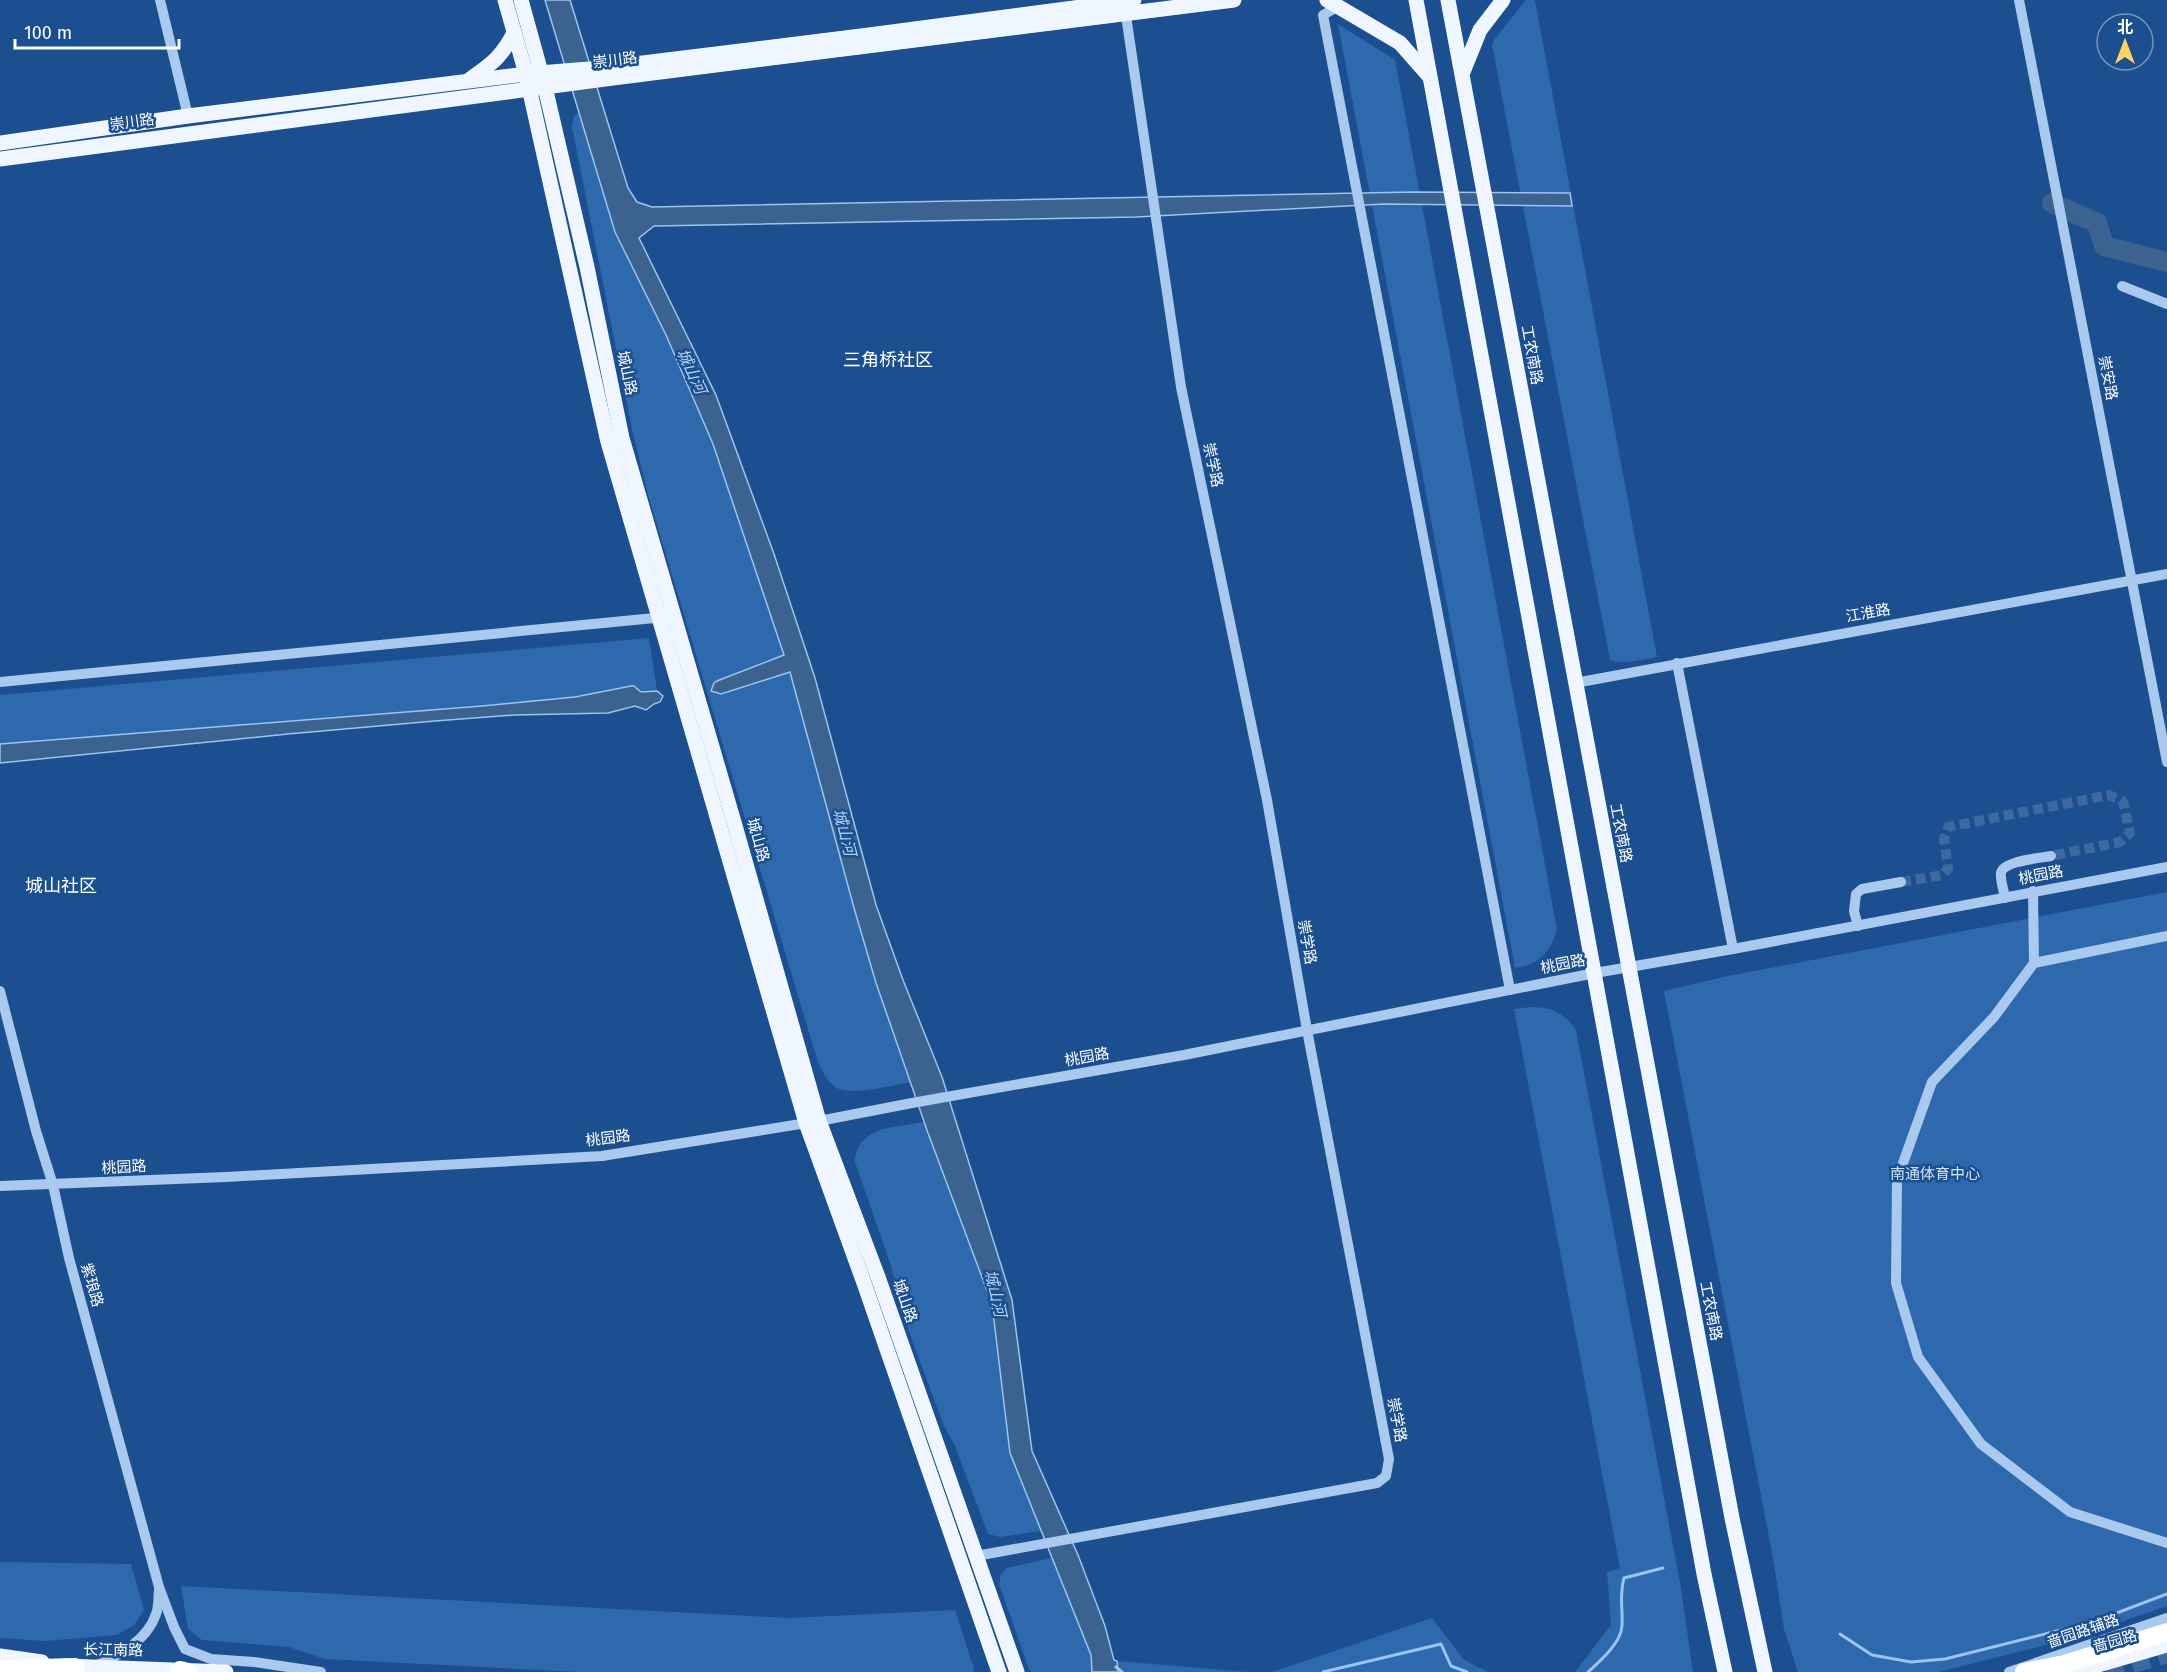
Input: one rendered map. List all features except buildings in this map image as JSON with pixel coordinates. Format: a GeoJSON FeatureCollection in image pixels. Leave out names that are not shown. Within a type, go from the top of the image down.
{"type":"FeatureCollection","features":[{"type":"Feature","properties":{"kind":"highway"},"geometry":{"type":"LineString","coordinates":[[2024,1672],[2064,1664],[2167,1632]]}},
{"type":"Feature","properties":{"kind":"highway"},"geometry":{"type":"LineString","coordinates":[[0,1669],[84,1667]]}},
{"type":"Feature","properties":{"kind":"main road","name":"城山路"},"geometry":{"type":"LineString","coordinates":[[505,0],[514,33],[542,80],[608,442],[658,619],[812,1122],[864,1283],[999,1672]]}},
{"type":"Feature","properties":{"kind":"main road","name":"城山路"},"geometry":{"type":"LineString","coordinates":[[521,0],[586,267],[622,438],[674,615],[812,1122],[878,1277],[1017,1672]]}},
{"type":"Feature","properties":{"kind":"main road","name":"崇川路"},"geometry":{"type":"LineString","coordinates":[[0,159],[542,80],[1127,4],[1234,0]]}},
{"type":"Feature","properties":{"kind":"main road"},"geometry":{"type":"LineString","coordinates":[[1416,0],[1704,1574],[1725,1672]]}},
{"type":"Feature","properties":{"kind":"main road","name":"工农南路"},"geometry":{"type":"LineString","coordinates":[[1448,0],[1729,1507],[1765,1672]]}},
{"type":"Feature","properties":{"kind":"main road"},"geometry":{"type":"LineString","coordinates":[[1462,72],[1480,30],[1503,0]]}},
{"type":"Feature","properties":{"kind":"main road"},"geometry":{"type":"LineString","coordinates":[[1333,3],[1400,43],[1429,76]]}},
{"type":"Feature","properties":{"kind":"main road"},"geometry":{"type":"LineString","coordinates":[[467,82],[505,51],[514,33]]}},
{"type":"Feature","properties":{"kind":"main road","name":"崇川路"},"geometry":{"type":"LineString","coordinates":[[0,143],[188,116],[467,82],[542,80]]}},
{"type":"Feature","properties":{"kind":"main road"},"geometry":{"type":"LineString","coordinates":[[985,1672],[988,1666],[986,1637]]}},
{"type":"Feature","properties":{"kind":"main road","name":"啬园路"},"geometry":{"type":"LineString","coordinates":[[2074,1672],[2167,1645]]}},
{"type":"Feature","properties":{"kind":"main road","name":"长江南路"},"geometry":{"type":"LineString","coordinates":[[0,1656],[84,1667],[226,1672]]}},
{"type":"Feature","properties":{"kind":"street"},"geometry":{"type":"LineString","coordinates":[[160,0],[188,116]]}},
{"type":"Feature","properties":{"kind":"street","name":"崇安路"},"geometry":{"type":"LineString","coordinates":[[2019,0],[2167,762]]}},
{"type":"Feature","properties":{"kind":"street"},"geometry":{"type":"LineString","coordinates":[[1333,3],[1323,15],[1510,990]]}},
{"type":"Feature","properties":{"kind":"street","name":"崇学路"},"geometry":{"type":"LineString","coordinates":[[976,1556],[1377,1484],[1386,1476],[1389,1459],[1307,1030],[1267,800],[1181,387],[1127,4]]}},
{"type":"Feature","properties":{"kind":"street"},"geometry":{"type":"LineString","coordinates":[[2122,286],[2167,304]]}},
{"type":"Feature","properties":{"kind":"street","name":"江淮路"},"geometry":{"type":"LineString","coordinates":[[1575,683],[2167,574]]}},
{"type":"Feature","properties":{"kind":"street"},"geometry":{"type":"LineString","coordinates":[[0,682],[658,619],[674,615]]}},
{"type":"Feature","properties":{"kind":"street"},"geometry":{"type":"LineString","coordinates":[[1677,663],[1733,950]]}},
{"type":"Feature","properties":{"kind":"street"},"geometry":{"type":"LineString","coordinates":[[2005,898],[2001,873],[2004,867],[2011,863],[2051,856]]}},
{"type":"Feature","properties":{"kind":"street","name":"桃园路"},"geometry":{"type":"LineString","coordinates":[[0,1186],[602,1155],[812,1122],[1184,1055],[1595,973],[1733,950],[2167,867]]}},
{"type":"Feature","properties":{"kind":"street"},"geometry":{"type":"LineString","coordinates":[[1858,926],[1854,911],[1856,894],[1862,889],[1901,882]]}},
{"type":"Feature","properties":{"kind":"street"},"geometry":{"type":"LineString","coordinates":[[2033,891],[2034,963],[1994,1017],[1932,1083],[1897,1180],[1896,1283],[1918,1357],[1981,1444],[2070,1512],[2167,1543]]}},
{"type":"Feature","properties":{"kind":"street"},"geometry":{"type":"LineString","coordinates":[[2034,963],[2167,936]]}},
{"type":"Feature","properties":{"kind":"street","name":"紫琅路"},"geometry":{"type":"LineString","coordinates":[[0,991],[36,1131],[53,1185],[69,1258],[159,1587],[174,1627],[185,1649],[211,1659],[254,1662],[321,1672]]}},
{"type":"Feature","properties":{"kind":"street"},"geometry":{"type":"LineString","coordinates":[[84,1667],[112,1658],[133,1645],[149,1630],[157,1612],[159,1587]]}},
{"type":"Feature","properties":{"kind":"street","name":"啬园路辅路"},"geometry":{"type":"LineString","coordinates":[[2009,1672],[2167,1618]]}},
{"type":"Feature","properties":{"kind":"green space"},"geometry":{"type":"Polygon","coordinates":[[[1526,0],[1535,0],[1657,657],[1639,661],[1610,660],[1492,45],[1526,0]]]}},
{"type":"Feature","properties":{"kind":"green space"},"geometry":{"type":"Polygon","coordinates":[[[1338,24],[1395,60],[1557,929],[1552,944],[1543,956],[1523,967],[1515,968],[1338,24]]]}},
{"type":"Feature","properties":{"kind":"green space"},"geometry":{"type":"Polygon","coordinates":[[[580,111],[615,233],[666,335],[713,444],[790,671],[876,983],[911,1082],[860,1091],[842,1090],[827,1079],[817,1059],[648,495],[632,429],[572,127],[574,116],[580,111]]]}},
{"type":"Feature","properties":{"kind":"green space"},"geometry":{"type":"Polygon","coordinates":[[[649,638],[657,691],[644,693],[631,686],[575,697],[482,706],[0,744],[0,695],[649,638]]]}},
{"type":"Feature","properties":{"kind":"green space","name":"南通体育中心"},"geometry":{"type":"Polygon","coordinates":[[[2167,892],[2167,1606],[2074,1638],[1939,1672],[1798,1672],[1784,1629],[1773,1558],[1664,991],[1728,976],[2167,892]]]}},
{"type":"Feature","properties":{"kind":"green space"},"geometry":{"type":"Polygon","coordinates":[[[1531,1007],[1557,1012],[1576,1030],[1681,1588],[1693,1672],[1575,1672],[1611,1625],[1607,1572],[1620,1568],[1514,1009],[1531,1007]]]}},
{"type":"Feature","properties":{"kind":"green space"},"geometry":{"type":"Polygon","coordinates":[[[924,1122],[992,1304],[1010,1453],[1041,1531],[1000,1537],[988,1534],[909,1332],[891,1266],[855,1162],[857,1150],[870,1135],[879,1130],[924,1122]]]}},
{"type":"Feature","properties":{"kind":"green space"},"geometry":{"type":"Polygon","coordinates":[[[1052,1558],[1091,1655],[1092,1672],[1032,1672],[999,1584],[1001,1574],[1007,1568],[1052,1558]]]}},
{"type":"Feature","properties":{"kind":"green space"},"geometry":{"type":"Polygon","coordinates":[[[0,1562],[131,1564],[144,1610],[134,1625],[117,1635],[45,1641],[0,1638],[0,1562]]]}},
{"type":"Feature","properties":{"kind":"green space"},"geometry":{"type":"Polygon","coordinates":[[[181,1586],[789,1618],[955,1610],[974,1669],[973,1672],[578,1672],[325,1659],[289,1647],[202,1640],[188,1629],[181,1586]]]}},
{"type":"Feature","properties":{"kind":"green space"},"geometry":{"type":"Polygon","coordinates":[[[1432,1618],[1464,1660],[1488,1672],[1272,1672],[1432,1618]]]}},
{"type":"Feature","properties":{"kind":"green space"},"geometry":{"type":"Polygon","coordinates":[[[1117,1661],[1248,1672],[1118,1672],[1117,1661]]]}},
{"type":"Feature","properties":{"kind":"water","name":"城山河"},"geometry":{"type":"Polygon","coordinates":[[[545,0],[570,0],[628,188],[637,202],[652,207],[1414,192],[1570,193],[1572,206],[1384,204],[1136,217],[654,226],[639,238],[716,395],[774,554],[815,678],[876,905],[942,1077],[1012,1300],[1032,1451],[1078,1555],[1105,1626],[1114,1660],[1117,1661],[1118,1672],[1092,1672],[1091,1655],[1010,1453],[992,1304],[928,1133],[876,983],[790,672],[721,694],[711,691],[717,681],[784,655],[713,444],[666,335],[615,232],[545,0]]]}},
{"type":"Feature","properties":{"kind":"water"},"geometry":{"type":"Polygon","coordinates":[[[631,686],[641,692],[657,691],[663,696],[660,702],[646,710],[635,706],[608,713],[514,715],[435,721],[0,763],[0,744],[482,706],[575,697],[631,686]]]}},
{"type":"Feature","properties":{"kind":"waterway"},"geometry":{"type":"LineString","coordinates":[[2052,203],[2097,223],[2104,246],[2167,262]]}},
{"type":"Feature","properties":{"kind":"waterway"},"geometry":{"type":"LineString","coordinates":[[1588,1672],[1609,1651],[1621,1632],[1624,1578],[1663,1568]]}},
{"type":"Feature","properties":{"kind":"waterway"},"geometry":{"type":"LineString","coordinates":[[1840,1634],[1872,1655],[1911,1662],[1945,1659],[2093,1622],[2167,1594]]}},
{"type":"Feature","properties":{"kind":"waterway"},"geometry":{"type":"LineString","coordinates":[[1323,1672],[1441,1644],[1451,1666],[1467,1672]]}},
{"type":"Feature","properties":{"kind":"waterway"},"geometry":{"type":"LineString","coordinates":[[1116,1667],[1122,1672]]}},
{"type":"Feature","properties":{"kind":"tunnel"},"geometry":{"type":"LineString","coordinates":[[1901,882],[1943,875],[1948,868],[1944,839],[1948,827],[2109,795],[2123,801],[2130,833],[2120,842],[2051,856]]}},
{"type":"Feature","properties":{"kind":"tunnel"},"geometry":{"type":"LineString","coordinates":[[2106,1672],[2167,1654]]}},
{"type":"Feature","properties":{"kind":"district","name":"三角桥社区"},"geometry":{"type":"Point","coordinates":[888,360]}},
{"type":"Feature","properties":{"kind":"district","name":"城山社区"},"geometry":{"type":"Point","coordinates":[61,886]}}]}
